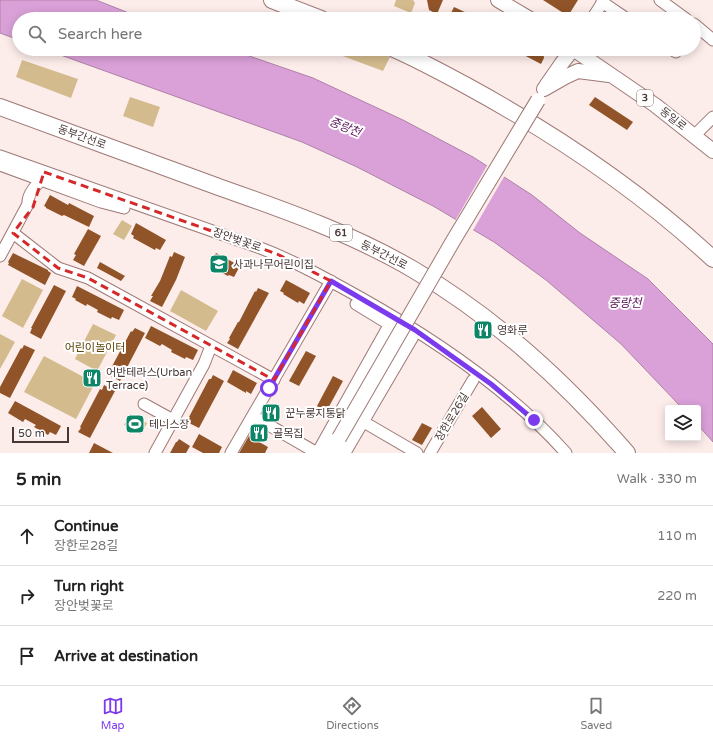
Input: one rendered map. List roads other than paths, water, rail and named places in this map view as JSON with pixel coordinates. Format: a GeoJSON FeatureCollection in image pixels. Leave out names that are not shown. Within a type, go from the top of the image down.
{"type":"FeatureCollection","features":[{"type":"Feature","properties":{"kind":"highway"},"geometry":{"type":"LineString","coordinates":[[272,0],[304,12]]}},
{"type":"Feature","properties":{"kind":"highway"},"geometry":{"type":"LineString","coordinates":[[408,56],[515,112],[545,131],[620,183],[687,235],[713,259]]}},
{"type":"Feature","properties":{"kind":"highway","name":"동부간선로"},"geometry":{"type":"LineString","coordinates":[[0,107],[308,219],[381,252],[413,270],[477,311],[512,338],[573,394],[627,453]]}},
{"type":"Feature","properties":{"kind":"main road"},"geometry":{"type":"LineString","coordinates":[[498,0],[518,12]]}},
{"type":"Feature","properties":{"kind":"main road"},"geometry":{"type":"LineString","coordinates":[[330,453],[457,235],[541,95],[568,56]]}},
{"type":"Feature","properties":{"kind":"main road","name":"동일로"},"geometry":{"type":"LineString","coordinates":[[583,56],[655,105],[713,150]]}},
{"type":"Feature","properties":{"kind":"main road"},"geometry":{"type":"LineString","coordinates":[[541,95],[565,77],[578,71],[611,75]]}},
{"type":"Feature","properties":{"kind":"main road"},"geometry":{"type":"LineString","coordinates":[[318,453],[391,325]]}},
{"type":"Feature","properties":{"kind":"main road"},"geometry":{"type":"LineString","coordinates":[[343,453],[411,337]]}},
{"type":"Feature","properties":{"kind":"street"},"geometry":{"type":"LineString","coordinates":[[660,0],[676,12]]}},
{"type":"Feature","properties":{"kind":"street"},"geometry":{"type":"LineString","coordinates":[[596,12],[603,1],[618,12]]}},
{"type":"Feature","properties":{"kind":"street"},"geometry":{"type":"LineString","coordinates":[[701,30],[713,40]]}},
{"type":"Feature","properties":{"kind":"street"},"geometry":{"type":"LineString","coordinates":[[694,136],[713,117]]}},
{"type":"Feature","properties":{"kind":"street","name":"장안벚꽃로"},"geometry":{"type":"LineString","coordinates":[[0,156],[42,176]]}},
{"type":"Feature","properties":{"kind":"street","name":"장안벚꽃로"},"geometry":{"type":"LineString","coordinates":[[0,165],[42,176],[261,256],[329,284],[415,330],[491,384],[534,420],[566,453]]}},
{"type":"Feature","properties":{"kind":"street"},"geometry":{"type":"LineString","coordinates":[[0,256],[28,204],[28,200],[34,187],[42,176]]}},
{"type":"Feature","properties":{"kind":"street"},"geometry":{"type":"LineString","coordinates":[[13,233],[28,216],[40,189],[42,176]]}},
{"type":"Feature","properties":{"kind":"street"},"geometry":{"type":"LineString","coordinates":[[13,233],[58,268],[88,278],[274,380]]}},
{"type":"Feature","properties":{"kind":"street"},"geometry":{"type":"LineString","coordinates":[[231,453],[329,284]]}},
{"type":"Feature","properties":{"kind":"street","name":"장안벚꽃로"},"geometry":{"type":"LineString","coordinates":[[329,284],[411,337],[473,380],[516,414],[556,453]]}},
{"type":"Feature","properties":{"kind":"street"},"geometry":{"type":"LineString","coordinates":[[155,453],[204,364],[211,346]]}},
{"type":"Feature","properties":{"kind":"street","name":"장한로26길"},"geometry":{"type":"LineString","coordinates":[[430,453],[473,380]]}},
{"type":"Feature","properties":{"kind":"street"},"geometry":{"type":"LineString","coordinates":[[144,404],[173,420]]}},
{"type":"Feature","properties":{"kind":"street"},"geometry":{"type":"LineString","coordinates":[[253,416],[318,453]]}},
{"type":"Feature","properties":{"kind":"street"},"geometry":{"type":"LineString","coordinates":[[362,421],[417,453]]}},
{"type":"Feature","properties":{"kind":"water"},"geometry":{"type":"Polygon","coordinates":[[[0,0],[96,0],[126,12],[12,12],[12,37],[0,33],[0,0]]]}},
{"type":"Feature","properties":{"kind":"water","name":"중랑천"},"geometry":{"type":"Polygon","coordinates":[[[63,56],[249,56],[313,78],[403,120],[473,157],[532,195],[580,233],[648,279],[713,344],[713,442],[701,428],[701,405],[679,405],[621,344],[546,280],[494,242],[433,206],[357,167],[302,142],[63,56]]]}},
{"type":"Feature","properties":{"kind":"place","name":"사과나무어린이집"},"geometry":{"type":"Point","coordinates":[219,264]}},
{"type":"Feature","properties":{"kind":"place","name":"영화루"},"geometry":{"type":"Point","coordinates":[483,330]}},
{"type":"Feature","properties":{"kind":"place","name":"어반테라스(Urban Terrace)"},"geometry":{"type":"Point","coordinates":[92,378]}},
{"type":"Feature","properties":{"kind":"place","name":"꾼누룽지통닭"},"geometry":{"type":"Point","coordinates":[271,413]}},
{"type":"Feature","properties":{"kind":"place","name":"테니스장"},"geometry":{"type":"Point","coordinates":[135,424]}},
{"type":"Feature","properties":{"kind":"place","name":"골목집"},"geometry":{"type":"Point","coordinates":[259,433]}},
{"type":"Feature","properties":{"kind":"park label","name":"어린이놀이터"},"geometry":{"type":"Point","coordinates":[95,347]}}]}
